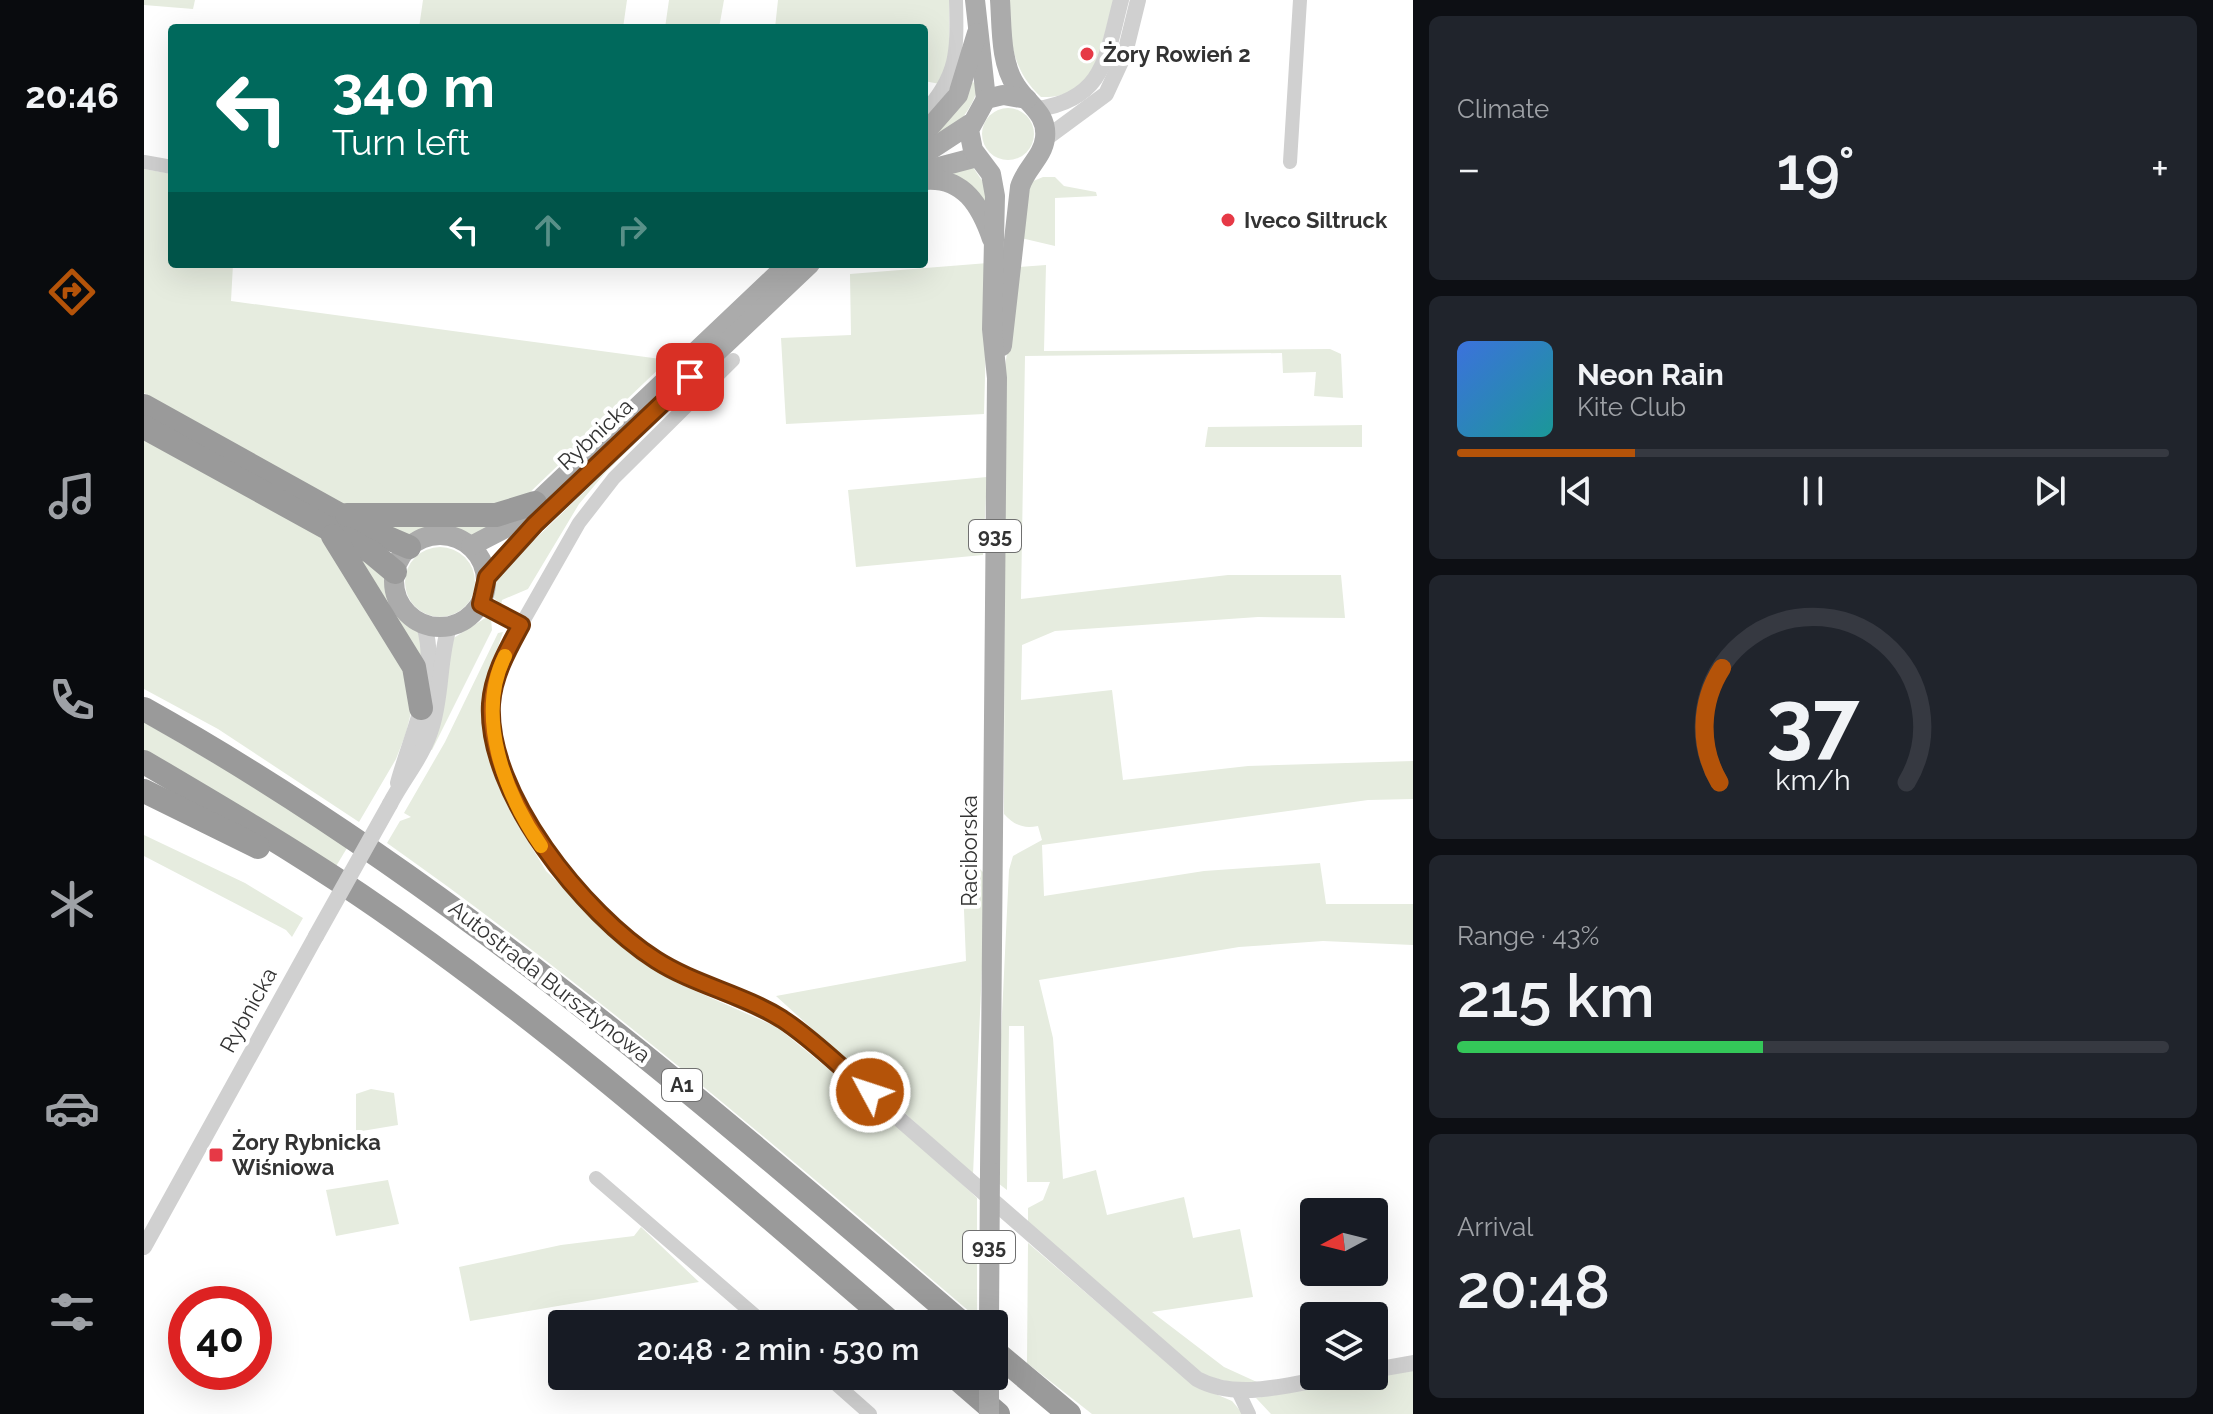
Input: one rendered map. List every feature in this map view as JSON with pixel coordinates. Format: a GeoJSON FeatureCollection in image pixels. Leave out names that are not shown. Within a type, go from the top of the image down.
{"type":"FeatureCollection","features":[{"type":"Feature","properties":{"kind":"highway"},"geometry":{"type":"LineString","coordinates":[[144,406],[335,523],[395,572]]}},
{"type":"Feature","properties":{"kind":"highway"},"geometry":{"type":"LineString","coordinates":[[144,427],[335,523],[409,547]]}},
{"type":"Feature","properties":{"kind":"highway"},"geometry":{"type":"LineString","coordinates":[[335,523],[365,517],[496,515],[535,503]]}},
{"type":"Feature","properties":{"kind":"highway"},"geometry":{"type":"LineString","coordinates":[[335,523],[343,549],[414,667],[421,708]]}},
{"type":"Feature","properties":{"kind":"highway","name":"Autostrada Bursztynowa"},"geometry":{"type":"LineString","coordinates":[[144,709],[351,834],[461,911],[658,1064],[947,1310]]}},
{"type":"Feature","properties":{"kind":"highway","name":"Autostrada Bursztynowa"},"geometry":{"type":"LineString","coordinates":[[144,762],[362,896],[574,1055],[876,1310]]}},
{"type":"Feature","properties":{"kind":"highway"},"geometry":{"type":"LineString","coordinates":[[144,791],[362,896]]}},
{"type":"Feature","properties":{"kind":"highway"},"geometry":{"type":"LineString","coordinates":[[1008,1363],[1069,1414]]}},
{"type":"Feature","properties":{"kind":"highway"},"geometry":{"type":"LineString","coordinates":[[970,1390],[998,1414]]}},
{"type":"Feature","properties":{"kind":"main road"},"geometry":{"type":"LineString","coordinates":[[928,151],[970,124],[986,99],[975,0]]}},
{"type":"Feature","properties":{"kind":"main road"},"geometry":{"type":"LineString","coordinates":[[1000,0],[1007,62],[1013,82],[1044,121],[1045,139]]}},
{"type":"Feature","properties":{"kind":"main road"},"geometry":{"type":"LineString","coordinates":[[928,129],[958,95],[977,33]]}},
{"type":"Feature","properties":{"kind":"main road"},"geometry":{"type":"LineString","coordinates":[[986,99],[1003,95],[1032,104]]}},
{"type":"Feature","properties":{"kind":"main road","name":"935"},"geometry":{"type":"LineString","coordinates":[[970,124],[971,144],[982,163]]}},
{"type":"Feature","properties":{"kind":"main road","name":"935"},"geometry":{"type":"LineString","coordinates":[[1025,172],[1045,139]]}},
{"type":"Feature","properties":{"kind":"main road"},"geometry":{"type":"LineString","coordinates":[[928,170],[982,163],[1025,172]]}},
{"type":"Feature","properties":{"kind":"main road","name":"Raciborska"},"geometry":{"type":"LineString","coordinates":[[982,163],[995,196],[992,329],[997,378]]}},
{"type":"Feature","properties":{"kind":"main road","name":"Raciborska"},"geometry":{"type":"LineString","coordinates":[[989,1310],[997,378],[1018,201],[1025,172]]}},
{"type":"Feature","properties":{"kind":"main road"},"geometry":{"type":"LineString","coordinates":[[928,180],[945,182],[967,192],[987,222],[996,251]]}},
{"type":"Feature","properties":{"kind":"main road","name":"Rybnicka"},"geometry":{"type":"LineString","coordinates":[[471,546],[515,523],[777,268]]}},
{"type":"Feature","properties":{"kind":"main road","name":"Rybnicka"},"geometry":{"type":"LineString","coordinates":[[487,577],[535,524],[806,268]]}},
{"type":"Feature","properties":{"kind":"main road"},"geometry":{"type":"LineString","coordinates":[[435,535],[454,537],[471,546],[482,560],[487,577],[481,604],[468,619],[449,627],[424,625],[402,608],[395,590],[395,572],[409,547],[435,535]]}},
{"type":"Feature","properties":{"kind":"main road"},"geometry":{"type":"LineString","coordinates":[[989,1390],[989,1414]]}},
{"type":"Feature","properties":{"kind":"street"},"geometry":{"type":"LineString","coordinates":[[928,108],[942,93],[953,71],[956,0]]}},
{"type":"Feature","properties":{"kind":"street"},"geometry":{"type":"LineString","coordinates":[[1032,104],[1075,99],[1096,79],[1121,0]]}},
{"type":"Feature","properties":{"kind":"street"},"geometry":{"type":"LineString","coordinates":[[1045,139],[1106,94],[1125,53],[1138,0]]}},
{"type":"Feature","properties":{"kind":"street"},"geometry":{"type":"LineString","coordinates":[[1290,162],[1300,0]]}},
{"type":"Feature","properties":{"kind":"street"},"geometry":{"type":"LineString","coordinates":[[144,162],[168,166]]}},
{"type":"Feature","properties":{"kind":"street","name":"Rybnicka"},"geometry":{"type":"LineString","coordinates":[[521,625],[579,523],[614,478],[733,360]]}},
{"type":"Feature","properties":{"kind":"street"},"geometry":{"type":"LineString","coordinates":[[481,604],[521,625],[495,685],[492,723],[497,745],[537,841],[604,917],[656,960],[754,1004],[803,1035],[1197,1379],[1211,1387],[1238,1391],[1300,1382]]}},
{"type":"Feature","properties":{"kind":"street","name":"Rybnicka"},"geometry":{"type":"LineString","coordinates":[[392,800],[428,685],[429,642],[424,625]]}},
{"type":"Feature","properties":{"kind":"street","name":"Rybnicka"},"geometry":{"type":"LineString","coordinates":[[144,1247],[392,800],[417,764],[428,737],[440,688],[444,644],[449,627]]}},
{"type":"Feature","properties":{"kind":"street"},"geometry":{"type":"LineString","coordinates":[[596,1178],[749,1310]]}},
{"type":"Feature","properties":{"kind":"street"},"geometry":{"type":"LineString","coordinates":[[1388,1367],[1413,1363]]}},
{"type":"Feature","properties":{"kind":"street"},"geometry":{"type":"LineString","coordinates":[[843,1390],[870,1414]]}},
{"type":"Feature","properties":{"kind":"street"},"geometry":{"type":"LineString","coordinates":[[1238,1391],[1249,1414]]}},
{"type":"Feature","properties":{"kind":"shaded area"},"geometry":{"type":"Polygon","coordinates":[[[144,0],[195,0],[193,9],[144,5],[144,0]]]}},
{"type":"Feature","properties":{"kind":"shaded area"},"geometry":{"type":"Polygon","coordinates":[[[423,0],[627,0],[624,24],[420,24],[423,0]]]}},
{"type":"Feature","properties":{"kind":"shaded area"},"geometry":{"type":"Polygon","coordinates":[[[669,0],[724,0],[720,24],[666,24],[669,0]]]}},
{"type":"Feature","properties":{"kind":"shaded area"},"geometry":{"type":"Polygon","coordinates":[[[778,0],[949,0],[950,80],[940,84],[928,82],[928,24],[775,24],[778,0]]]}},
{"type":"Feature","properties":{"kind":"shaded area"},"geometry":{"type":"Polygon","coordinates":[[[1008,0],[1114,0],[1094,65],[1075,89],[1061,95],[1041,97],[1023,76],[1014,53],[1008,0]]]}},
{"type":"Feature","properties":{"kind":"shaded area"},"geometry":{"type":"Polygon","coordinates":[[[969,82],[979,83],[970,107],[941,140],[935,130],[969,82]]]}},
{"type":"Feature","properties":{"kind":"shaded area"},"geometry":{"type":"Polygon","coordinates":[[[1008,108],[1027,115],[1034,134],[1027,153],[1008,160],[989,153],[982,134],[989,115],[1008,108]]]}},
{"type":"Feature","properties":{"kind":"shaded area"},"geometry":{"type":"Polygon","coordinates":[[[970,163],[983,182],[989,205],[951,179],[951,165],[970,163]]]}},
{"type":"Feature","properties":{"kind":"shaded area"},"geometry":{"type":"Polygon","coordinates":[[[144,169],[168,173],[168,268],[233,268],[231,301],[668,360],[525,497],[512,505],[347,509],[144,393],[144,169]]]}},
{"type":"Feature","properties":{"kind":"shaded area"},"geometry":{"type":"Polygon","coordinates":[[[1043,177],[1055,177],[1064,186],[1096,192],[1097,196],[1055,198],[1055,246],[1021,238],[1024,198],[1031,182],[1043,177]]]}},
{"type":"Feature","properties":{"kind":"shaded area"},"geometry":{"type":"Polygon","coordinates":[[[988,263],[984,414],[786,424],[781,338],[851,335],[850,274],[988,263]]]}},
{"type":"Feature","properties":{"kind":"shaded area"},"geometry":{"type":"Polygon","coordinates":[[[1046,265],[1044,351],[1330,349],[1341,354],[1343,398],[1314,396],[1316,372],[1283,373],[1282,353],[1025,356],[1021,599],[1228,575],[1341,575],[1345,618],[1258,617],[1055,631],[1022,645],[1021,700],[1112,690],[1123,780],[1248,766],[1413,761],[1413,799],[1368,800],[1042,845],[1044,896],[1204,871],[1320,863],[1326,904],[1413,904],[1413,945],[1323,941],[1239,947],[1039,980],[1053,1038],[1063,1179],[1096,1170],[1107,1215],[1184,1197],[1193,1238],[1240,1229],[1253,1297],[1152,1312],[1224,1367],[1259,1383],[1241,1385],[1203,1375],[1028,1229],[1028,1208],[1043,1200],[1050,1182],[1027,1182],[1024,1026],[1009,1026],[1007,1190],[994,1180],[1009,870],[1013,856],[1042,840],[1038,826],[1019,825],[1004,814],[1005,367],[1019,267],[1046,265]]]}},
{"type":"Feature","properties":{"kind":"shaded area"},"geometry":{"type":"Polygon","coordinates":[[[1362,425],[1362,447],[1205,447],[1208,427],[1362,425]]]}},
{"type":"Feature","properties":{"kind":"shaded area"},"geometry":{"type":"Polygon","coordinates":[[[650,428],[579,504],[528,589],[502,600],[501,605],[494,598],[494,579],[650,428]]]}},
{"type":"Feature","properties":{"kind":"shaded area"},"geometry":{"type":"Polygon","coordinates":[[[144,437],[325,538],[407,669],[413,704],[406,733],[396,759],[359,822],[218,729],[144,689],[144,437]]]}},
{"type":"Feature","properties":{"kind":"shaded area"},"geometry":{"type":"Polygon","coordinates":[[[987,477],[983,555],[856,567],[848,490],[987,477]]]}},
{"type":"Feature","properties":{"kind":"shaded area"},"geometry":{"type":"Polygon","coordinates":[[[507,519],[469,537],[439,530],[410,539],[367,522],[507,519]]]}},
{"type":"Feature","properties":{"kind":"shaded area"},"geometry":{"type":"Polygon","coordinates":[[[447,547],[469,562],[475,582],[473,596],[465,607],[454,615],[433,617],[415,607],[407,596],[405,575],[415,557],[426,549],[447,547]]]}},
{"type":"Feature","properties":{"kind":"shaded area"},"geometry":{"type":"Polygon","coordinates":[[[353,549],[386,574],[395,609],[419,632],[424,673],[353,549]]]}},
{"type":"Feature","properties":{"kind":"shaded area"},"geometry":{"type":"Polygon","coordinates":[[[487,617],[491,618],[492,630],[432,750],[429,749],[452,639],[487,617]]]}},
{"type":"Feature","properties":{"kind":"shaded area"},"geometry":{"type":"Polygon","coordinates":[[[503,632],[484,688],[484,733],[516,821],[546,871],[641,962],[675,982],[777,1027],[913,1138],[977,1198],[977,1310],[968,1310],[614,1014],[387,843],[400,821],[411,817],[404,813],[445,742],[498,633],[503,632]]]}},
{"type":"Feature","properties":{"kind":"shaded area"},"geometry":{"type":"Polygon","coordinates":[[[144,722],[350,843],[335,868],[144,754],[144,722]]]}},
{"type":"Feature","properties":{"kind":"shaded area"},"geometry":{"type":"Polygon","coordinates":[[[144,835],[245,883],[303,918],[292,937],[286,930],[144,856],[144,835]]]}},
{"type":"Feature","properties":{"kind":"shaded area"},"geometry":{"type":"Polygon","coordinates":[[[962,860],[975,864],[986,875],[973,1175],[776,996],[966,961],[962,860]]]}},
{"type":"Feature","properties":{"kind":"shaded area"},"geometry":{"type":"Polygon","coordinates":[[[371,1089],[394,1093],[398,1125],[356,1132],[356,1094],[371,1089]]]}},
{"type":"Feature","properties":{"kind":"shaded area"},"geometry":{"type":"Polygon","coordinates":[[[388,1180],[399,1224],[336,1236],[326,1190],[388,1180]]]}},
{"type":"Feature","properties":{"kind":"shaded area"},"geometry":{"type":"Polygon","coordinates":[[[641,1227],[699,1282],[470,1321],[459,1267],[561,1245],[634,1236],[641,1227]]]}},
{"type":"Feature","properties":{"kind":"shaded area"},"geometry":{"type":"Polygon","coordinates":[[[1028,1243],[1192,1384],[1232,1401],[1243,1414],[1092,1414],[1027,1363],[1028,1243]]]}},
{"type":"Feature","properties":{"kind":"shaded area"},"geometry":{"type":"Polygon","coordinates":[[[1413,1369],[1413,1414],[1271,1414],[1256,1398],[1300,1390],[1388,1390],[1388,1374],[1413,1369]]]}},
{"type":"Feature","properties":{"kind":"slow traffic"},"geometry":{"type":"LineString","coordinates":[[505,656],[491,702],[492,723],[515,795],[541,846]]}},
{"type":"Feature","properties":{"kind":"place","name":"Żory Rowień 2"},"geometry":{"type":"Point","coordinates":[1087,54]}},
{"type":"Feature","properties":{"kind":"place","name":"Iveco Siltruck"},"geometry":{"type":"Point","coordinates":[1228,220]}},
{"type":"Feature","properties":{"kind":"place","name":"Żory Rybnicka Wiśniowa"},"geometry":{"type":"Point","coordinates":[216,1155]}},
{"type":"Feature","properties":{"kind":"route"},"geometry":{"type":"LineString","coordinates":[[690,377],[535,524],[487,577],[481,604],[521,625],[502,661],[491,702],[497,745],[515,795],[537,841],[604,917],[656,960],[782,1019],[870,1092]]}}]}
